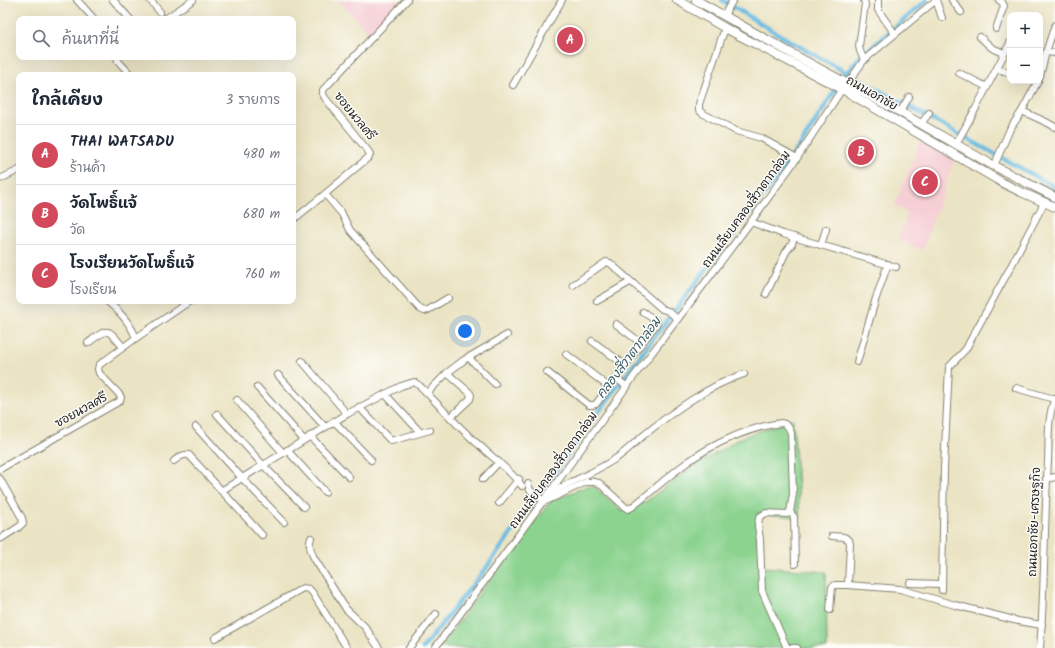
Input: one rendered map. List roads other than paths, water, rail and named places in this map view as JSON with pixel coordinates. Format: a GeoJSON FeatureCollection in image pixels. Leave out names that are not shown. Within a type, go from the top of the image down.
{"type":"FeatureCollection","features":[{"type":"Feature","properties":{"kind":"main road","name":"ถนนเอกชัย"},"geometry":{"type":"LineString","coordinates":[[677,0],[725,28],[830,78],[905,104],[995,164],[1055,197]]}},
{"type":"Feature","properties":{"kind":"main road","name":"ถนนเอกชัย"},"geometry":{"type":"LineString","coordinates":[[696,0],[726,11],[830,78]]}},
{"type":"Feature","properties":{"kind":"main road","name":"ถนนเอกชัย"},"geometry":{"type":"LineString","coordinates":[[846,83],[1003,184],[1055,207]]}},
{"type":"Feature","properties":{"kind":"street"},"geometry":{"type":"LineString","coordinates":[[113,0],[127,16]]}},
{"type":"Feature","properties":{"kind":"street"},"geometry":{"type":"LineString","coordinates":[[150,0],[160,12]]}},
{"type":"Feature","properties":{"kind":"street"},"geometry":{"type":"LineString","coordinates":[[170,16],[192,0]]}},
{"type":"Feature","properties":{"kind":"street","name":"ซอยนวลศรี"},"geometry":{"type":"LineString","coordinates":[[296,218],[369,157],[370,154],[368,151],[325,98],[323,90],[407,0]]}},
{"type":"Feature","properties":{"kind":"street"},"geometry":{"type":"LineString","coordinates":[[513,85],[562,0]]}},
{"type":"Feature","properties":{"kind":"street"},"geometry":{"type":"LineString","coordinates":[[726,11],[733,0]]}},
{"type":"Feature","properties":{"kind":"street"},"geometry":{"type":"LineString","coordinates":[[863,59],[859,46],[864,0]]}},
{"type":"Feature","properties":{"kind":"street"},"geometry":{"type":"LineString","coordinates":[[878,0],[878,10],[895,33]]}},
{"type":"Feature","properties":{"kind":"street"},"geometry":{"type":"LineString","coordinates":[[936,0],[942,18]]}},
{"type":"Feature","properties":{"kind":"street","name":"ถนนเลียบคลองสี่วาตากล่อม"},"geometry":{"type":"LineString","coordinates":[[435,648],[548,495],[623,381],[676,318],[751,222],[863,59],[936,0]]}},
{"type":"Feature","properties":{"kind":"street"},"geometry":{"type":"LineString","coordinates":[[952,0],[960,12]]}},
{"type":"Feature","properties":{"kind":"street"},"geometry":{"type":"LineString","coordinates":[[996,29],[1004,6],[999,0]]}},
{"type":"Feature","properties":{"kind":"street"},"geometry":{"type":"LineString","coordinates":[[80,1],[92,16]]}},
{"type":"Feature","properties":{"kind":"street"},"geometry":{"type":"LineString","coordinates":[[1043,64],[1055,25]]}},
{"type":"Feature","properties":{"kind":"street"},"geometry":{"type":"LineString","coordinates":[[725,28],[699,104],[699,110],[736,131],[761,138],[795,157]]}},
{"type":"Feature","properties":{"kind":"street"},"geometry":{"type":"LineString","coordinates":[[980,37],[992,48],[1004,53]]}},
{"type":"Feature","properties":{"kind":"street"},"geometry":{"type":"LineString","coordinates":[[959,139],[1007,48]]}},
{"type":"Feature","properties":{"kind":"street"},"geometry":{"type":"LineString","coordinates":[[1046,52],[1055,53]]}},
{"type":"Feature","properties":{"kind":"street"},"geometry":{"type":"LineString","coordinates":[[118,60],[128,72]]}},
{"type":"Feature","properties":{"kind":"street"},"geometry":{"type":"LineString","coordinates":[[997,68],[1007,72]]}},
{"type":"Feature","properties":{"kind":"street"},"geometry":{"type":"LineString","coordinates":[[959,74],[987,87]]}},
{"type":"Feature","properties":{"kind":"street"},"geometry":{"type":"LineString","coordinates":[[995,164],[1010,129],[1022,111],[1036,84]]}},
{"type":"Feature","properties":{"kind":"street"},"geometry":{"type":"LineString","coordinates":[[1022,111],[1048,123],[1055,128]]}},
{"type":"Feature","properties":{"kind":"street"},"geometry":{"type":"LineString","coordinates":[[0,179],[16,171]]}},
{"type":"Feature","properties":{"kind":"street"},"geometry":{"type":"LineString","coordinates":[[325,194],[342,214],[350,230],[420,309],[424,311],[428,310],[448,298]]}},
{"type":"Feature","properties":{"kind":"street"},"geometry":{"type":"LineString","coordinates":[[910,583],[942,587],[944,468],[949,367],[970,343],[1044,203]]}},
{"type":"Feature","properties":{"kind":"street"},"geometry":{"type":"LineString","coordinates":[[751,222],[794,237],[896,267]]}},
{"type":"Feature","properties":{"kind":"street"},"geometry":{"type":"LineString","coordinates":[[821,245],[826,229]]}},
{"type":"Feature","properties":{"kind":"street"},"geometry":{"type":"LineString","coordinates":[[766,294],[786,252],[792,244],[794,237]]}},
{"type":"Feature","properties":{"kind":"street"},"geometry":{"type":"LineString","coordinates":[[573,286],[606,262],[610,263],[662,309],[668,311],[676,318]]}},
{"type":"Feature","properties":{"kind":"street"},"geometry":{"type":"LineString","coordinates":[[857,362],[888,264]]}},
{"type":"Feature","properties":{"kind":"street"},"geometry":{"type":"LineString","coordinates":[[597,301],[630,282]]}},
{"type":"Feature","properties":{"kind":"street"},"geometry":{"type":"LineString","coordinates":[[111,304],[117,309],[131,326],[136,338]]}},
{"type":"Feature","properties":{"kind":"street","name":"ซอยนวลศรี"},"geometry":{"type":"LineString","coordinates":[[0,469],[120,401],[121,397],[118,393],[99,373],[99,365],[185,304]]}},
{"type":"Feature","properties":{"kind":"street"},"geometry":{"type":"LineString","coordinates":[[547,372],[589,405],[596,404],[609,387],[623,381],[625,365],[657,323],[644,312]]}},
{"type":"Feature","properties":{"kind":"street"},"geometry":{"type":"LineString","coordinates":[[616,324],[641,344]]}},
{"type":"Feature","properties":{"kind":"street"},"geometry":{"type":"LineString","coordinates":[[88,343],[101,333],[110,332],[123,347]]}},
{"type":"Feature","properties":{"kind":"street"},"geometry":{"type":"LineString","coordinates":[[428,393],[447,373],[468,357],[507,334]]}},
{"type":"Feature","properties":{"kind":"street"},"geometry":{"type":"LineString","coordinates":[[592,341],[625,365]]}},
{"type":"Feature","properties":{"kind":"street"},"geometry":{"type":"LineString","coordinates":[[566,354],[609,387]]}},
{"type":"Feature","properties":{"kind":"street"},"geometry":{"type":"LineString","coordinates":[[468,357],[495,384]]}},
{"type":"Feature","properties":{"kind":"street"},"geometry":{"type":"LineString","coordinates":[[302,361],[347,414]]}},
{"type":"Feature","properties":{"kind":"street"},"geometry":{"type":"LineString","coordinates":[[447,373],[471,395],[470,399],[451,418]]}},
{"type":"Feature","properties":{"kind":"street"},"geometry":{"type":"LineString","coordinates":[[548,495],[616,458],[643,436],[702,393],[731,378],[744,374]]}},
{"type":"Feature","properties":{"kind":"street"},"geometry":{"type":"LineString","coordinates":[[278,375],[325,427]]}},
{"type":"Feature","properties":{"kind":"street"},"geometry":{"type":"LineString","coordinates":[[221,491],[334,421],[401,386],[414,382],[428,393],[479,446],[543,502],[586,482],[594,482],[599,483],[628,509],[702,452],[719,443],[751,430],[781,422],[789,427],[791,433],[793,494],[790,512],[794,517],[795,564]]}},
{"type":"Feature","properties":{"kind":"street"},"geometry":{"type":"LineString","coordinates":[[257,387],[304,440]]}},
{"type":"Feature","properties":{"kind":"street"},"geometry":{"type":"LineString","coordinates":[[1016,388],[1055,398]]}},
{"type":"Feature","properties":{"kind":"street"},"geometry":{"type":"LineString","coordinates":[[385,394],[420,432]]}},
{"type":"Feature","properties":{"kind":"street","name":"ถนนเอกชัย-เศรษฐกิจ"},"geometry":{"type":"LineString","coordinates":[[1040,648],[1046,479],[1052,443],[1051,410],[1055,398]]}},
{"type":"Feature","properties":{"kind":"street"},"geometry":{"type":"LineString","coordinates":[[238,400],[285,452],[325,492]]}},
{"type":"Feature","properties":{"kind":"street"},"geometry":{"type":"LineString","coordinates":[[359,407],[391,441],[430,430]]}},
{"type":"Feature","properties":{"kind":"street"},"geometry":{"type":"LineString","coordinates":[[217,414],[263,465],[304,507]]}},
{"type":"Feature","properties":{"kind":"street"},"geometry":{"type":"LineString","coordinates":[[334,421],[371,460]]}},
{"type":"Feature","properties":{"kind":"street"},"geometry":{"type":"LineString","coordinates":[[196,427],[284,522]]}},
{"type":"Feature","properties":{"kind":"street"},"geometry":{"type":"LineString","coordinates":[[310,436],[349,477]]}},
{"type":"Feature","properties":{"kind":"street"},"geometry":{"type":"LineString","coordinates":[[174,461],[181,456],[189,455],[262,535]]}},
{"type":"Feature","properties":{"kind":"street"},"geometry":{"type":"LineString","coordinates":[[483,480],[499,462]]}},
{"type":"Feature","properties":{"kind":"street"},"geometry":{"type":"LineString","coordinates":[[1046,479],[1055,477]]}},
{"type":"Feature","properties":{"kind":"street"},"geometry":{"type":"LineString","coordinates":[[0,480],[23,521],[19,527],[0,539]]}},
{"type":"Feature","properties":{"kind":"street"},"geometry":{"type":"LineString","coordinates":[[499,503],[523,483]]}},
{"type":"Feature","properties":{"kind":"street"},"geometry":{"type":"LineString","coordinates":[[790,512],[787,514],[766,513],[759,518],[758,525],[762,591],[786,648],[797,648]]}},
{"type":"Feature","properties":{"kind":"street"},"geometry":{"type":"LineString","coordinates":[[832,536],[844,537],[849,540],[848,585]]}},
{"type":"Feature","properties":{"kind":"street"},"geometry":{"type":"LineString","coordinates":[[311,538],[309,541],[310,550],[321,570],[346,609],[365,627],[378,648]]}},
{"type":"Feature","properties":{"kind":"street"},"geometry":{"type":"LineString","coordinates":[[830,610],[832,587],[835,585],[848,585],[900,589],[1018,621],[1042,625]]}},
{"type":"Feature","properties":{"kind":"street"},"geometry":{"type":"LineString","coordinates":[[215,638],[303,588],[306,588],[312,592],[347,648]]}},
{"type":"Feature","properties":{"kind":"street"},"geometry":{"type":"LineString","coordinates":[[409,648],[436,614]]}},
{"type":"Feature","properties":{"kind":"waterway"},"geometry":{"type":"LineString","coordinates":[[722,0],[793,43],[1055,187]]}},
{"type":"Feature","properties":{"kind":"waterway","name":"คลองสี่วาตากล่อม"},"geometry":{"type":"LineString","coordinates":[[423,648],[487,567],[652,340],[799,147],[845,75],[858,59],[927,0]]}},
{"type":"Feature","properties":{"kind":"place","name":"THAI WATSADU"},"geometry":{"type":"Point","coordinates":[570,40]}},
{"type":"Feature","properties":{"kind":"place","name":"วัดโพธิ์แจ้"},"geometry":{"type":"Point","coordinates":[861,152]}},
{"type":"Feature","properties":{"kind":"place","name":"โรงเรียนวัดโพธิ์แจ้"},"geometry":{"type":"Point","coordinates":[925,182]}}]}
